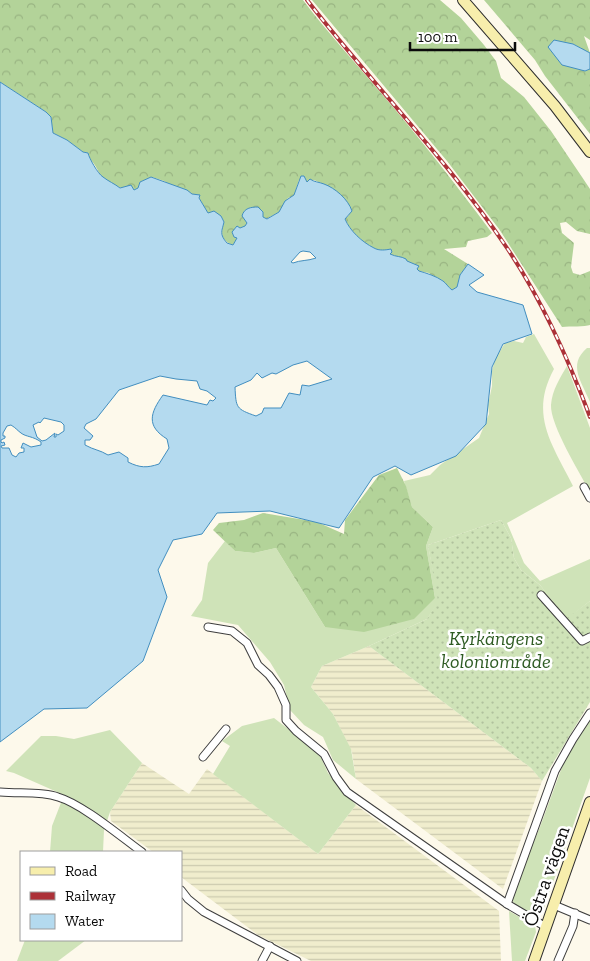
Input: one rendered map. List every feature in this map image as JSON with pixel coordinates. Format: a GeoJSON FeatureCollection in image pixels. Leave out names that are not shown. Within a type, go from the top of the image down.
{"type":"FeatureCollection","features":[{"type":"Feature","properties":{"kind":"street"},"geometry":{"type":"LineString","coordinates":[[463,0],[572,127],[590,152]]}},
{"type":"Feature","properties":{"kind":"street"},"geometry":{"type":"LineString","coordinates":[[584,487],[590,498]]}},
{"type":"Feature","properties":{"kind":"street"},"geometry":{"type":"LineString","coordinates":[[542,596],[582,641],[590,637]]}},
{"type":"Feature","properties":{"kind":"street"},"geometry":{"type":"LineString","coordinates":[[208,627],[232,631],[247,643],[258,665],[278,687],[286,705],[286,720],[296,731],[324,754],[336,777],[347,792],[507,904],[546,927]]}},
{"type":"Feature","properties":{"kind":"street"},"geometry":{"type":"LineString","coordinates":[[507,904],[555,771],[590,712]]}},
{"type":"Feature","properties":{"kind":"street"},"geometry":{"type":"LineString","coordinates":[[203,757],[226,729]]}},
{"type":"Feature","properties":{"kind":"street"},"geometry":{"type":"LineString","coordinates":[[0,792],[43,794],[66,800],[91,815],[141,851]]}},
{"type":"Feature","properties":{"kind":"street","name":"Östra vägen"},"geometry":{"type":"LineString","coordinates":[[534,961],[590,802]]}},
{"type":"Feature","properties":{"kind":"street"},"geometry":{"type":"LineString","coordinates":[[182,891],[188,899],[204,912],[297,961]]}},
{"type":"Feature","properties":{"kind":"street"},"geometry":{"type":"LineString","coordinates":[[554,905],[590,920]]}},
{"type":"Feature","properties":{"kind":"street"},"geometry":{"type":"LineString","coordinates":[[558,961],[572,926],[575,913]]}},
{"type":"Feature","properties":{"kind":"street"},"geometry":{"type":"LineString","coordinates":[[262,961],[270,946]]}},
{"type":"Feature","properties":{"kind":"shaded area"},"geometry":{"type":"Polygon","coordinates":[[[369,646],[531,768],[542,781],[503,889],[356,779],[352,752],[333,714],[311,687],[322,666],[369,646]]]}},
{"type":"Feature","properties":{"kind":"shaded area"},"geometry":{"type":"Polygon","coordinates":[[[142,763],[189,794],[207,769],[318,854],[356,805],[499,911],[501,961],[311,961],[258,935],[182,878],[182,851],[152,851],[111,821],[110,812],[142,763]]]}},
{"type":"Feature","properties":{"kind":"green space"},"geometry":{"type":"Polygon","coordinates":[[[0,0],[303,0],[396,110],[492,233],[487,237],[468,241],[466,247],[444,249],[468,264],[460,275],[457,287],[452,290],[442,280],[435,278],[429,273],[419,271],[407,261],[390,254],[391,249],[378,250],[365,243],[350,228],[345,219],[349,215],[325,185],[314,180],[307,182],[299,180],[294,196],[288,198],[279,212],[266,219],[263,217],[245,218],[247,223],[245,227],[232,232],[234,237],[237,238],[233,245],[226,241],[223,236],[224,222],[221,216],[208,213],[199,198],[200,196],[152,177],[140,182],[138,189],[134,190],[124,189],[110,182],[101,176],[88,153],[83,152],[67,140],[53,133],[51,117],[46,112],[0,82],[0,0]]]}},
{"type":"Feature","properties":{"kind":"green space"},"geometry":{"type":"Polygon","coordinates":[[[312,0],[440,0],[461,18],[496,61],[501,78],[524,97],[551,131],[590,189],[590,234],[577,231],[566,222],[560,223],[562,233],[574,243],[571,267],[573,273],[580,275],[590,271],[590,325],[562,327],[499,229],[447,161],[312,0]]]}},
{"type":"Feature","properties":{"kind":"green space"},"geometry":{"type":"Polygon","coordinates":[[[484,0],[590,0],[590,40],[584,36],[590,53],[573,44],[585,71],[590,69],[590,134],[545,76],[535,60],[484,0]]]}},
{"type":"Feature","properties":{"kind":"green space"},"geometry":{"type":"Polygon","coordinates":[[[534,334],[554,369],[543,401],[546,429],[573,486],[507,523],[524,563],[540,581],[590,559],[590,601],[567,619],[540,585],[521,570],[514,558],[511,538],[501,520],[428,545],[439,601],[427,619],[322,666],[311,687],[333,714],[351,749],[356,779],[333,760],[323,737],[304,725],[290,710],[284,685],[270,662],[238,625],[191,616],[202,600],[208,563],[225,541],[235,551],[254,553],[276,548],[325,627],[435,598],[426,546],[433,527],[412,507],[404,481],[430,475],[440,465],[479,438],[489,414],[488,405],[495,359],[505,343],[514,341],[523,343],[526,337],[534,334]]]}},
{"type":"Feature","properties":{"kind":"green space"},"geometry":{"type":"Polygon","coordinates":[[[587,348],[590,348],[590,402],[580,381],[577,367],[581,354],[587,348]]]}},
{"type":"Feature","properties":{"kind":"green space"},"geometry":{"type":"Polygon","coordinates":[[[567,366],[590,428],[590,492],[560,436],[552,414],[553,394],[567,366]]]}},
{"type":"Feature","properties":{"kind":"green space"},"geometry":{"type":"Polygon","coordinates":[[[397,468],[406,486],[412,507],[433,527],[426,546],[435,598],[414,619],[364,632],[325,627],[276,548],[254,553],[235,551],[213,530],[219,523],[244,520],[263,513],[317,522],[344,534],[345,520],[379,475],[397,468]]]}},
{"type":"Feature","properties":{"kind":"green space","name":"Kyrkängens koloniområde"},"geometry":{"type":"Polygon","coordinates":[[[501,520],[511,538],[514,558],[521,570],[540,585],[567,618],[590,601],[590,702],[542,781],[531,768],[369,646],[427,619],[438,601],[428,545],[501,520]]]}},
{"type":"Feature","properties":{"kind":"green space"},"geometry":{"type":"Polygon","coordinates":[[[274,718],[317,749],[328,773],[356,805],[318,854],[213,774],[230,746],[222,741],[242,726],[274,718]]]}},
{"type":"Feature","properties":{"kind":"green space"},"geometry":{"type":"Polygon","coordinates":[[[590,719],[590,778],[544,908],[539,917],[530,915],[520,910],[512,900],[565,759],[590,719]]]}},
{"type":"Feature","properties":{"kind":"green space"},"geometry":{"type":"Polygon","coordinates":[[[110,730],[142,763],[110,812],[104,830],[103,851],[50,851],[52,826],[64,795],[6,771],[41,736],[74,739],[110,730]]]}},
{"type":"Feature","properties":{"kind":"green space"},"geometry":{"type":"Polygon","coordinates":[[[509,911],[535,926],[536,932],[525,961],[512,961],[509,911]]]}},
{"type":"Feature","properties":{"kind":"green space"},"geometry":{"type":"Polygon","coordinates":[[[25,941],[85,941],[58,961],[17,961],[25,941]]]}},
{"type":"Feature","properties":{"kind":"water"},"geometry":{"type":"Polygon","coordinates":[[[554,40],[573,44],[590,53],[590,69],[585,71],[562,65],[548,47],[554,40]]]}},
{"type":"Feature","properties":{"kind":"water"},"geometry":{"type":"Polygon","coordinates":[[[0,82],[46,112],[51,117],[53,133],[67,140],[83,152],[88,153],[101,175],[120,188],[131,185],[134,190],[138,188],[140,182],[151,177],[187,190],[192,194],[200,195],[199,198],[208,213],[214,211],[221,216],[224,222],[222,235],[227,243],[233,245],[237,238],[234,237],[232,232],[237,226],[240,228],[247,223],[242,216],[246,210],[258,207],[263,212],[263,217],[267,219],[279,212],[285,201],[294,195],[301,176],[304,176],[307,182],[310,179],[322,183],[337,191],[344,198],[352,211],[345,219],[347,223],[357,236],[370,246],[378,250],[391,249],[392,252],[390,254],[404,258],[419,266],[417,269],[419,271],[440,279],[452,290],[457,287],[460,275],[468,264],[484,275],[469,285],[477,292],[523,305],[532,334],[503,344],[492,367],[486,424],[456,456],[411,475],[395,466],[373,477],[339,528],[270,511],[217,513],[202,534],[173,540],[158,570],[167,597],[143,661],[87,708],[44,709],[0,742],[0,82]],[[300,252],[291,262],[316,258],[310,252],[300,252]],[[307,361],[293,365],[276,374],[272,373],[262,378],[257,373],[251,380],[235,387],[238,407],[256,416],[262,413],[264,408],[281,408],[289,393],[300,395],[302,385],[309,386],[332,379],[307,361]],[[160,376],[119,390],[96,419],[86,424],[84,428],[93,436],[90,440],[85,440],[85,445],[108,455],[119,452],[128,458],[128,462],[144,467],[159,464],[169,448],[167,439],[156,429],[152,419],[155,408],[163,395],[207,405],[210,400],[213,401],[216,398],[207,391],[200,389],[197,381],[160,376]],[[44,418],[33,425],[37,437],[42,441],[55,433],[54,437],[56,437],[56,434],[58,435],[64,431],[64,425],[61,422],[44,418]],[[11,425],[7,426],[3,433],[5,438],[1,442],[4,442],[5,445],[1,446],[2,448],[9,448],[12,455],[16,457],[19,453],[24,452],[24,448],[21,448],[23,443],[31,447],[41,445],[41,442],[23,434],[11,425]]]}},
{"type":"Feature","properties":{"kind":"railway"},"geometry":{"type":"LineString","coordinates":[[307,0],[460,184],[507,248],[543,309],[573,373],[590,417]]}}]}
